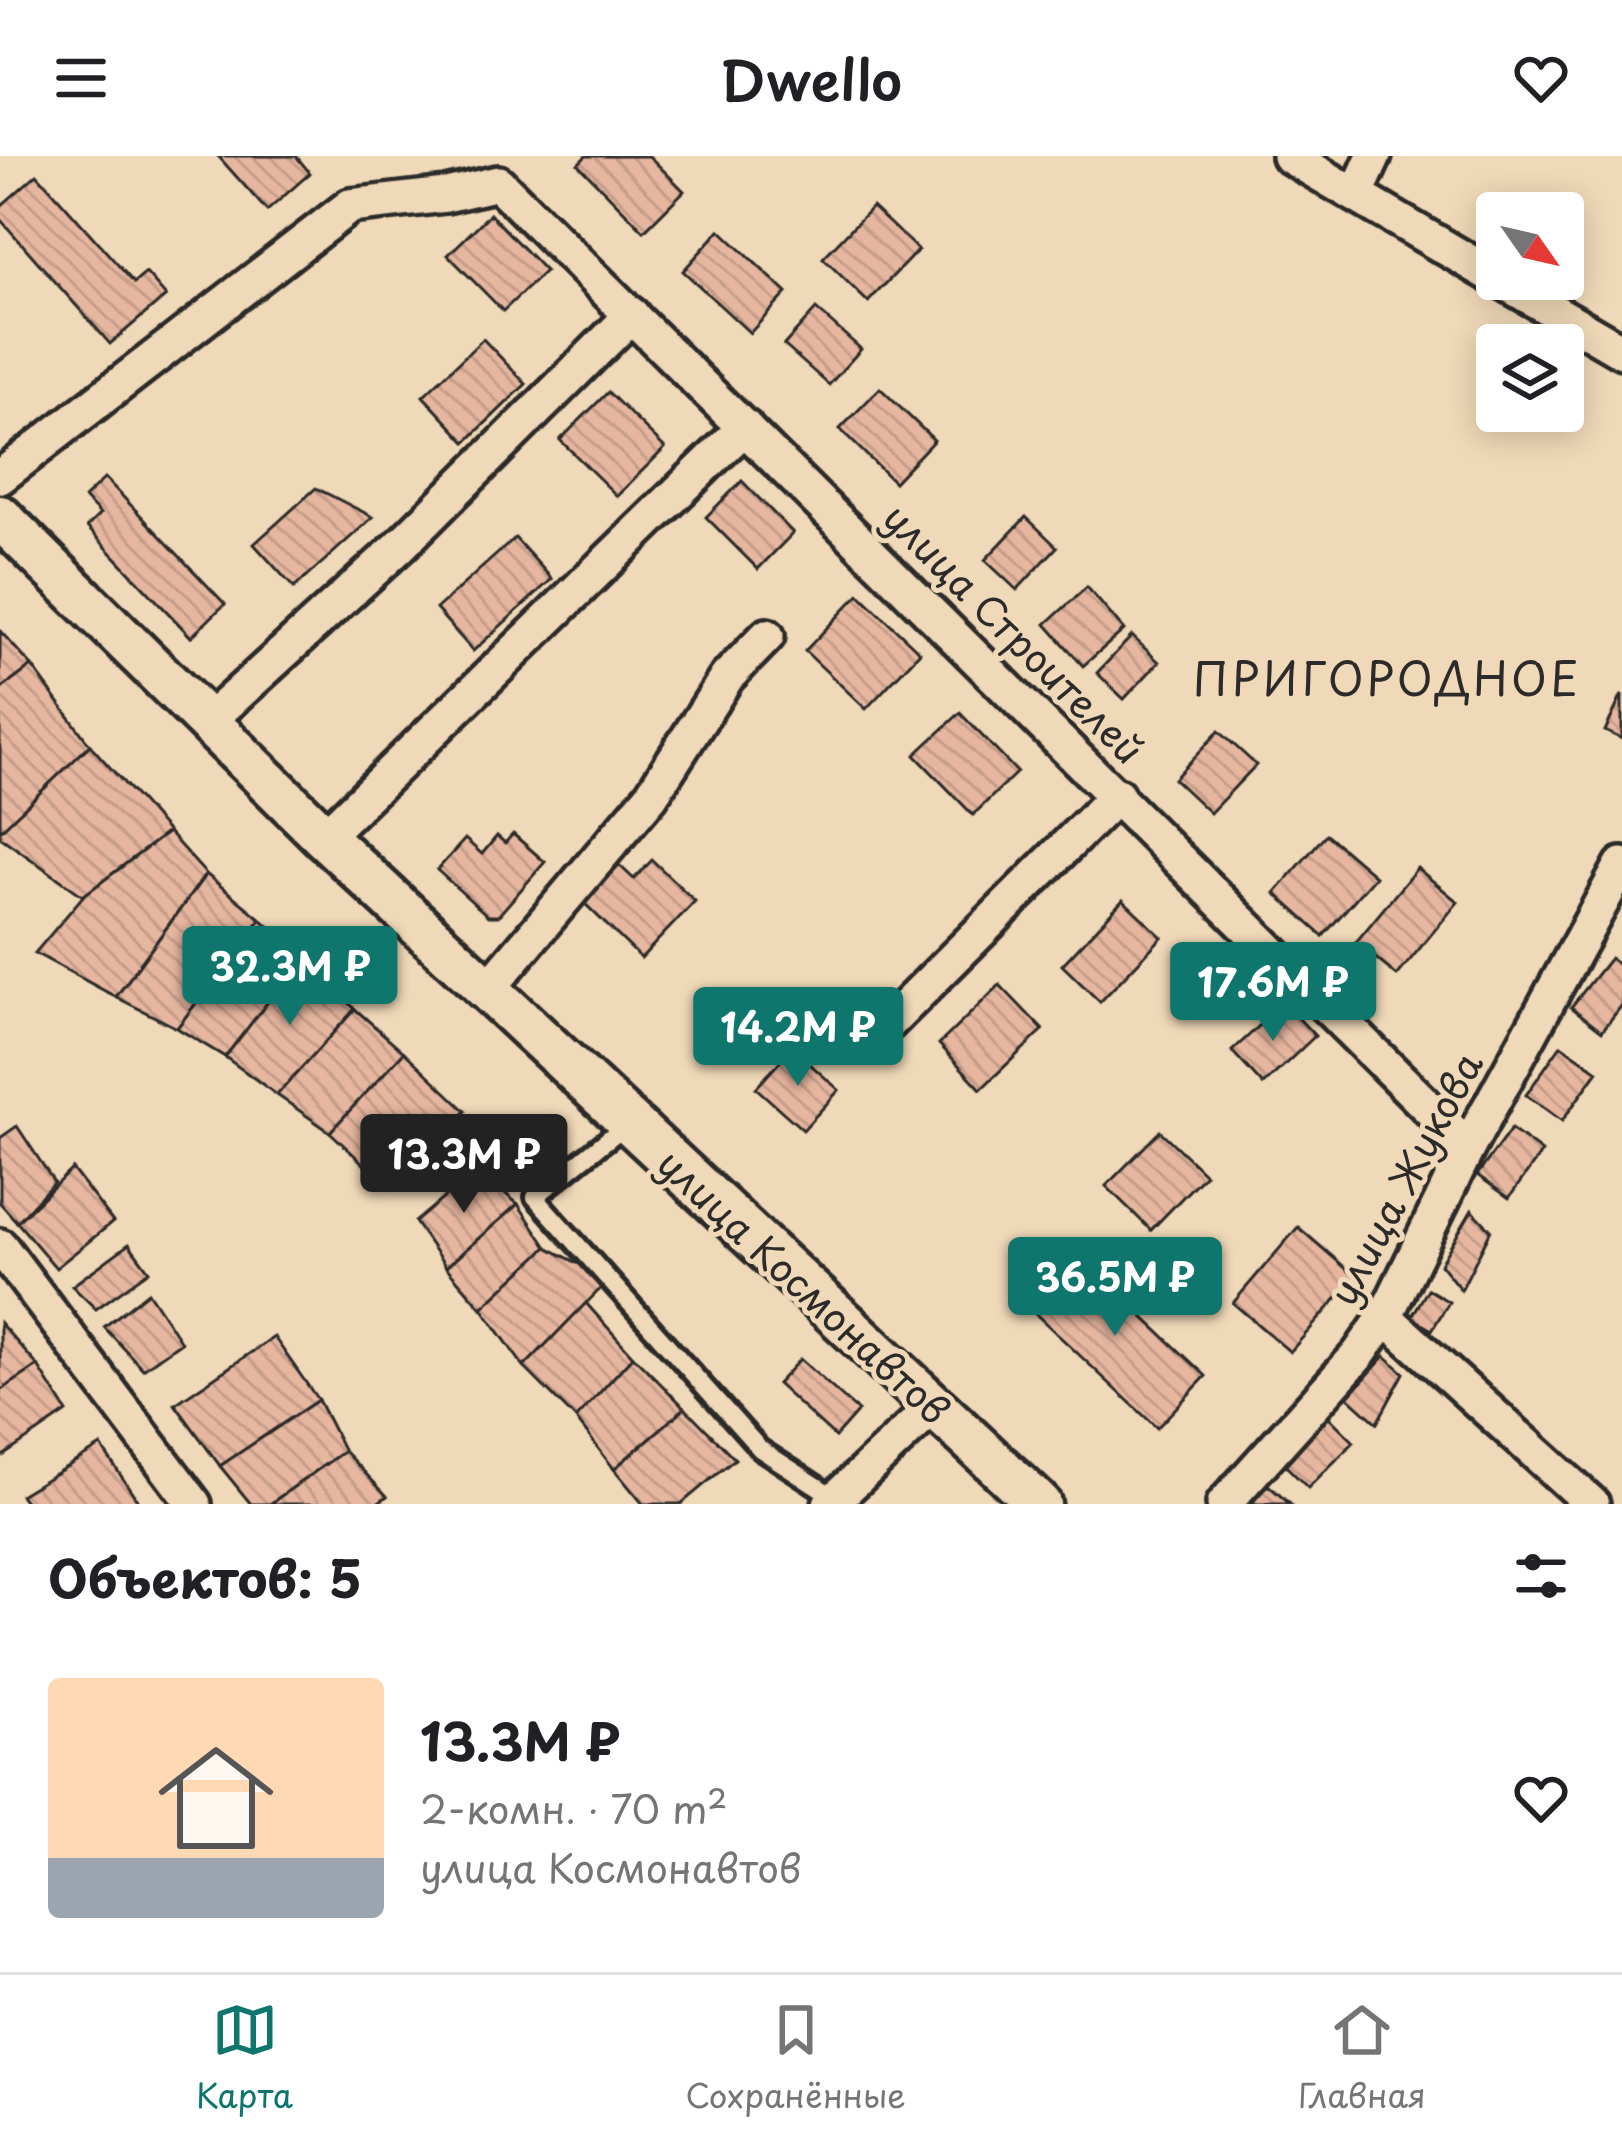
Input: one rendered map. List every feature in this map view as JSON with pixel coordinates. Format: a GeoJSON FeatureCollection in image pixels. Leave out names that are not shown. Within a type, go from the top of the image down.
{"type":"FeatureCollection","features":[{"type":"Feature","properties":{"kind":"street"},"geometry":{"type":"LineString","coordinates":[[1289,156],[1476,266]]}},
{"type":"Feature","properties":{"kind":"street"},"geometry":{"type":"LineString","coordinates":[[1356,195],[1374,156]]}},
{"type":"Feature","properties":{"kind":"street","name":"улица Строителей"},"geometry":{"type":"LineString","coordinates":[[1,508],[350,206],[446,195],[498,183],[1468,1147]]}},
{"type":"Feature","properties":{"kind":"street"},"geometry":{"type":"LineString","coordinates":[[1534,300],[1622,351]]}},
{"type":"Feature","properties":{"kind":"street"},"geometry":{"type":"LineString","coordinates":[[207,722],[399,547],[632,315]]}},
{"type":"Feature","properties":{"kind":"street"},"geometry":{"type":"LineString","coordinates":[[324,837],[745,427]]}},
{"type":"Feature","properties":{"kind":"street","name":"улица Космонавтов"},"geometry":{"type":"LineString","coordinates":[[1,508],[324,837],[1040,1504]]}},
{"type":"Feature","properties":{"kind":"street"},"geometry":{"type":"LineString","coordinates":[[487,990],[651,796],[727,677],[766,636]]}},
{"type":"Feature","properties":{"kind":"street"},"geometry":{"type":"LineString","coordinates":[[889,1022],[1117,795]]}},
{"type":"Feature","properties":{"kind":"street","name":"улица Жукова"},"geometry":{"type":"LineString","coordinates":[[1224,1504],[1359,1354],[1385,1317],[1468,1147],[1622,865]]}},
{"type":"Feature","properties":{"kind":"street"},"geometry":{"type":"LineString","coordinates":[[0,1246],[194,1504]]}},
{"type":"Feature","properties":{"kind":"street"},"geometry":{"type":"LineString","coordinates":[[1385,1317],[1592,1504]]}},
{"type":"Feature","properties":{"kind":"street"},"geometry":{"type":"LineString","coordinates":[[836,1502],[932,1408]]}},
{"type":"Feature","properties":{"kind":"lane"},"geometry":{"type":"LineString","coordinates":[[627,1124],[535,1197],[760,1449],[836,1502]]}},
{"type":"Feature","properties":{"kind":"building"},"geometry":{"type":"Polygon","coordinates":[[[218,156],[296,156],[310,173],[267,211],[218,156]]]}},
{"type":"Feature","properties":{"kind":"building"},"geometry":{"type":"Polygon","coordinates":[[[586,156],[649,156],[684,191],[644,231],[578,164],[586,156]]]}},
{"type":"Feature","properties":{"kind":"building"},"geometry":{"type":"Polygon","coordinates":[[[37,174],[134,283],[146,273],[166,296],[110,344],[0,219],[0,207],[37,174]]]}},
{"type":"Feature","properties":{"kind":"building"},"geometry":{"type":"Polygon","coordinates":[[[872,207],[918,250],[868,302],[823,258],[872,207]]]}},
{"type":"Feature","properties":{"kind":"building"},"geometry":{"type":"Polygon","coordinates":[[[490,214],[545,271],[503,311],[448,255],[490,214]]]}},
{"type":"Feature","properties":{"kind":"building"},"geometry":{"type":"Polygon","coordinates":[[[720,230],[787,293],[750,333],[683,271],[720,230]]]}},
{"type":"Feature","properties":{"kind":"building"},"geometry":{"type":"Polygon","coordinates":[[[816,309],[861,349],[829,385],[784,345],[816,309]]]}},
{"type":"Feature","properties":{"kind":"building"},"geometry":{"type":"Polygon","coordinates":[[[483,339],[526,384],[466,442],[423,396],[483,339]]]}},
{"type":"Feature","properties":{"kind":"building"},"geometry":{"type":"Polygon","coordinates":[[[880,388],[934,440],[894,482],[840,429],[880,388]]]}},
{"type":"Feature","properties":{"kind":"building"},"geometry":{"type":"Polygon","coordinates":[[[608,392],[665,448],[617,496],[560,440],[608,392]]]}},
{"type":"Feature","properties":{"kind":"building"},"geometry":{"type":"Polygon","coordinates":[[[105,478],[225,604],[191,637],[87,527],[100,514],[84,498],[105,478]]]}},
{"type":"Feature","properties":{"kind":"building"},"geometry":{"type":"Polygon","coordinates":[[[742,481],[793,533],[758,569],[706,517],[742,481]]]}},
{"type":"Feature","properties":{"kind":"building"},"geometry":{"type":"Polygon","coordinates":[[[316,488],[373,517],[294,588],[254,544],[316,488]]]}},
{"type":"Feature","properties":{"kind":"building"},"geometry":{"type":"Polygon","coordinates":[[[1026,517],[1057,547],[1017,590],[985,560],[1026,517]]]}},
{"type":"Feature","properties":{"kind":"building"},"geometry":{"type":"Polygon","coordinates":[[[515,538],[552,579],[473,651],[436,609],[515,538]]]}},
{"type":"Feature","properties":{"kind":"building"},"geometry":{"type":"Polygon","coordinates":[[[1087,587],[1124,630],[1083,666],[1046,624],[1087,587]]]}},
{"type":"Feature","properties":{"kind":"building"},"geometry":{"type":"Polygon","coordinates":[[[859,594],[920,652],[866,709],[805,651],[859,594]]]}},
{"type":"Feature","properties":{"kind":"building"},"geometry":{"type":"Polygon","coordinates":[[[0,631],[32,666],[0,690],[0,631]]]}},
{"type":"Feature","properties":{"kind":"building"},"geometry":{"type":"Polygon","coordinates":[[[1132,636],[1159,662],[1124,699],[1097,673],[1132,636]]]}},
{"type":"Feature","properties":{"kind":"building"},"geometry":{"type":"Polygon","coordinates":[[[32,666],[90,745],[0,831],[0,690],[32,666]]]}},
{"type":"Feature","properties":{"kind":"building"},"geometry":{"type":"Polygon","coordinates":[[[1622,695],[1622,739],[1605,731],[1622,695]]]}},
{"type":"Feature","properties":{"kind":"building"},"geometry":{"type":"Polygon","coordinates":[[[960,713],[1017,772],[973,815],[915,755],[960,713]]]}},
{"type":"Feature","properties":{"kind":"building"},"geometry":{"type":"Polygon","coordinates":[[[1219,731],[1256,765],[1210,813],[1174,779],[1219,731]]]}},
{"type":"Feature","properties":{"kind":"building"},"geometry":{"type":"Polygon","coordinates":[[[90,745],[168,832],[83,896],[0,837],[0,831],[90,745]]]}},
{"type":"Feature","properties":{"kind":"building"},"geometry":{"type":"Polygon","coordinates":[[[168,832],[206,874],[116,997],[35,953],[83,896],[168,832]]]}},
{"type":"Feature","properties":{"kind":"building"},"geometry":{"type":"Polygon","coordinates":[[[513,834],[545,862],[498,916],[488,916],[437,870],[465,839],[482,854],[497,836],[505,843],[513,834]]]}},
{"type":"Feature","properties":{"kind":"building"},"geometry":{"type":"Polygon","coordinates":[[[1326,834],[1375,876],[1323,936],[1275,893],[1326,834]]]}},
{"type":"Feature","properties":{"kind":"building"},"geometry":{"type":"Polygon","coordinates":[[[652,860],[695,901],[641,958],[583,902],[619,865],[634,879],[652,860]]]}},
{"type":"Feature","properties":{"kind":"building"},"geometry":{"type":"Polygon","coordinates":[[[1417,868],[1458,902],[1397,976],[1356,942],[1417,868]]]}},
{"type":"Feature","properties":{"kind":"building"},"geometry":{"type":"Polygon","coordinates":[[[206,874],[261,919],[177,1028],[116,997],[206,874]]]}},
{"type":"Feature","properties":{"kind":"building"},"geometry":{"type":"Polygon","coordinates":[[[1123,900],[1162,937],[1100,1002],[1062,965],[1123,900]]]}},
{"type":"Feature","properties":{"kind":"building"},"geometry":{"type":"Polygon","coordinates":[[[261,919],[303,957],[225,1057],[177,1028],[261,919]]]}},
{"type":"Feature","properties":{"kind":"building"},"geometry":{"type":"Polygon","coordinates":[[[303,957],[355,1009],[277,1095],[225,1057],[303,957]]]}},
{"type":"Feature","properties":{"kind":"building"},"geometry":{"type":"Polygon","coordinates":[[[1610,958],[1622,967],[1622,1005],[1602,1031],[1571,1007],[1610,958]]]}},
{"type":"Feature","properties":{"kind":"building"},"geometry":{"type":"Polygon","coordinates":[[[1000,985],[1043,1030],[981,1089],[939,1044],[1000,985]]]}},
{"type":"Feature","properties":{"kind":"building"},"geometry":{"type":"Polygon","coordinates":[[[1284,1003],[1315,1036],[1263,1085],[1232,1051],[1284,1003]]]}},
{"type":"Feature","properties":{"kind":"building"},"geometry":{"type":"Polygon","coordinates":[[[355,1009],[404,1052],[330,1132],[277,1095],[355,1009]]]}},
{"type":"Feature","properties":{"kind":"building"},"geometry":{"type":"Polygon","coordinates":[[[1561,1045],[1598,1071],[1562,1121],[1526,1095],[1561,1045]]]}},
{"type":"Feature","properties":{"kind":"building"},"geometry":{"type":"Polygon","coordinates":[[[792,1048],[839,1090],[803,1130],[756,1088],[792,1048]]]}},
{"type":"Feature","properties":{"kind":"building"},"geometry":{"type":"Polygon","coordinates":[[[404,1052],[466,1111],[390,1189],[330,1132],[404,1052]]]}},
{"type":"Feature","properties":{"kind":"building"},"geometry":{"type":"Polygon","coordinates":[[[17,1126],[54,1182],[17,1222],[0,1203],[0,1138],[17,1126]]]}},
{"type":"Feature","properties":{"kind":"building"},"geometry":{"type":"Polygon","coordinates":[[[1511,1129],[1542,1152],[1509,1198],[1477,1175],[1511,1129]]]}},
{"type":"Feature","properties":{"kind":"building"},"geometry":{"type":"Polygon","coordinates":[[[1160,1131],[1205,1174],[1151,1230],[1106,1186],[1160,1131]]]}},
{"type":"Feature","properties":{"kind":"building"},"geometry":{"type":"Polygon","coordinates":[[[72,1169],[113,1222],[56,1268],[17,1222],[72,1169]]]}},
{"type":"Feature","properties":{"kind":"building"},"geometry":{"type":"Polygon","coordinates":[[[477,1170],[518,1204],[446,1267],[415,1222],[477,1170]]]}},
{"type":"Feature","properties":{"kind":"building"},"geometry":{"type":"Polygon","coordinates":[[[518,1204],[547,1247],[482,1308],[446,1267],[518,1204]]]}},
{"type":"Feature","properties":{"kind":"building"},"geometry":{"type":"Polygon","coordinates":[[[1472,1210],[1491,1230],[1461,1290],[1440,1264],[1472,1210]]]}},
{"type":"Feature","properties":{"kind":"building"},"geometry":{"type":"Polygon","coordinates":[[[1298,1227],[1356,1277],[1290,1352],[1233,1303],[1298,1227]]]}},
{"type":"Feature","properties":{"kind":"building"},"geometry":{"type":"Polygon","coordinates":[[[129,1244],[149,1271],[96,1309],[72,1286],[129,1244]]]}},
{"type":"Feature","properties":{"kind":"building"},"geometry":{"type":"Polygon","coordinates":[[[547,1247],[609,1280],[524,1367],[482,1308],[547,1247]]]}},
{"type":"Feature","properties":{"kind":"building"},"geometry":{"type":"Polygon","coordinates":[[[1072,1250],[1206,1376],[1157,1428],[1024,1303],[1072,1250]]]}},
{"type":"Feature","properties":{"kind":"building"},"geometry":{"type":"Polygon","coordinates":[[[1428,1289],[1449,1302],[1432,1330],[1411,1318],[1428,1289]]]}},
{"type":"Feature","properties":{"kind":"building"},"geometry":{"type":"Polygon","coordinates":[[[148,1292],[181,1342],[143,1369],[104,1327],[148,1292]]]}},
{"type":"Feature","properties":{"kind":"building"},"geometry":{"type":"Polygon","coordinates":[[[586,1303],[633,1356],[576,1419],[524,1367],[586,1303]]]}},
{"type":"Feature","properties":{"kind":"building"},"geometry":{"type":"Polygon","coordinates":[[[0,1323],[38,1366],[0,1391],[0,1323]]]}},
{"type":"Feature","properties":{"kind":"building"},"geometry":{"type":"Polygon","coordinates":[[[274,1337],[318,1400],[220,1466],[175,1404],[274,1337]]]}},
{"type":"Feature","properties":{"kind":"building"},"geometry":{"type":"Polygon","coordinates":[[[633,1356],[685,1408],[614,1469],[576,1419],[633,1356]]]}},
{"type":"Feature","properties":{"kind":"building"},"geometry":{"type":"Polygon","coordinates":[[[1385,1356],[1404,1373],[1377,1423],[1348,1397],[1385,1356]]]}},
{"type":"Feature","properties":{"kind":"building"},"geometry":{"type":"Polygon","coordinates":[[[800,1359],[858,1411],[835,1437],[777,1384],[800,1359]]]}},
{"type":"Feature","properties":{"kind":"building"},"geometry":{"type":"Polygon","coordinates":[[[38,1366],[67,1412],[0,1458],[0,1391],[38,1366]]]}},
{"type":"Feature","properties":{"kind":"building"},"geometry":{"type":"Polygon","coordinates":[[[318,1400],[344,1451],[270,1504],[251,1504],[220,1466],[318,1400]]]}},
{"type":"Feature","properties":{"kind":"building"},"geometry":{"type":"Polygon","coordinates":[[[685,1408],[735,1459],[681,1504],[643,1504],[614,1469],[685,1408]]]}},
{"type":"Feature","properties":{"kind":"building"},"geometry":{"type":"Polygon","coordinates":[[[1327,1415],[1354,1442],[1308,1488],[1281,1461],[1327,1415]]]}},
{"type":"Feature","properties":{"kind":"building"},"geometry":{"type":"Polygon","coordinates":[[[101,1446],[140,1504],[27,1504],[20,1495],[101,1446]]]}},
{"type":"Feature","properties":{"kind":"building"},"geometry":{"type":"Polygon","coordinates":[[[344,1451],[387,1496],[376,1504],[270,1504],[344,1451]]]}},
{"type":"Feature","properties":{"kind":"building"},"geometry":{"type":"Polygon","coordinates":[[[1268,1485],[1290,1504],[1251,1504],[1268,1485]]]}},
{"type":"Feature","properties":{"kind":"district","name":"ПРИГОРОДНОЕ"},"geometry":{"type":"Point","coordinates":[1387,680]}}]}
